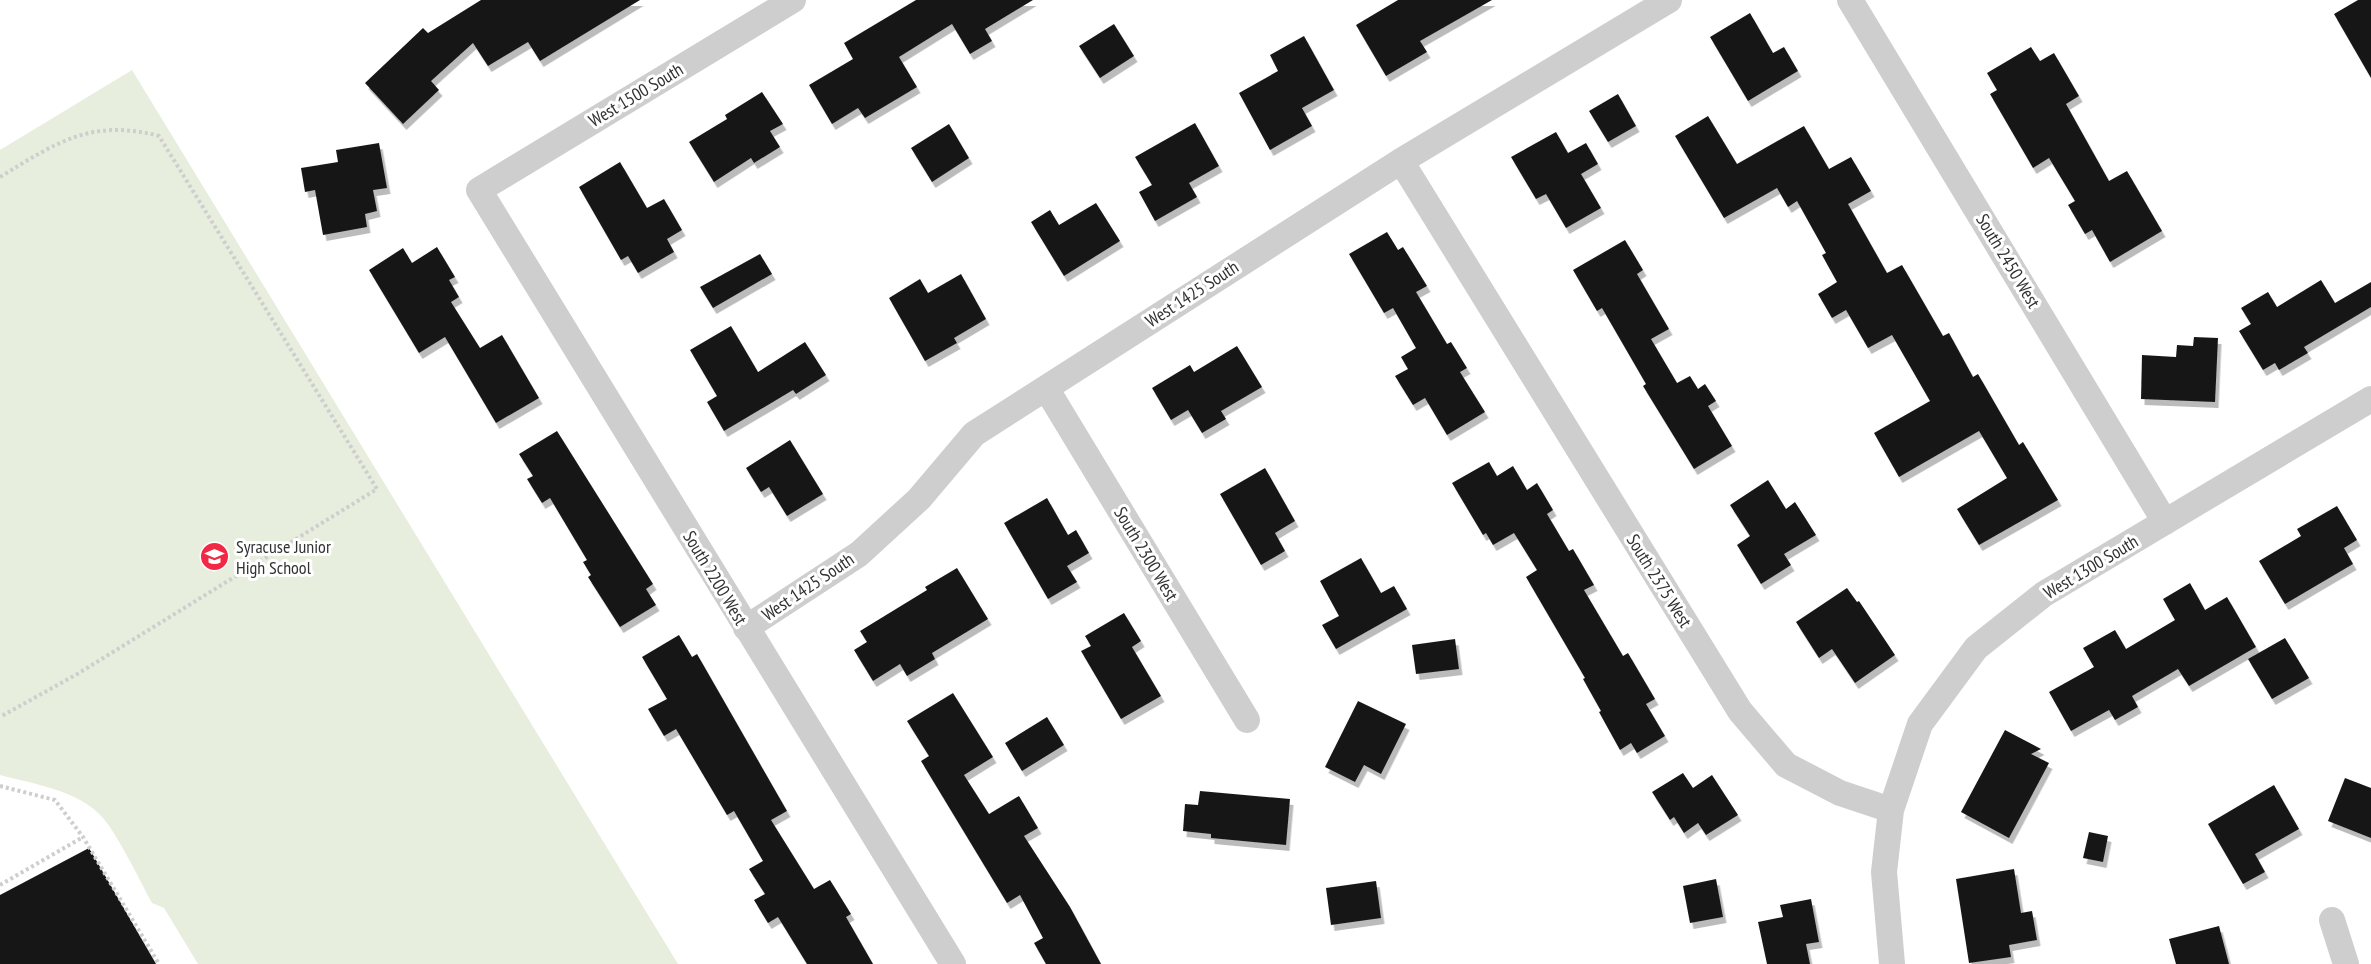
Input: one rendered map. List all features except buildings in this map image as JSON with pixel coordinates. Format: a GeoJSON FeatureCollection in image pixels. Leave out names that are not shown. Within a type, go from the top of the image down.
{"type":"FeatureCollection","features":[{"type":"Feature","properties":{"kind":"street","name":"West 1500 South"},"geometry":{"type":"LineString","coordinates":[[479,190],[793,0]]}},
{"type":"Feature","properties":{"kind":"street","name":"West 1425 South"},"geometry":{"type":"LineString","coordinates":[[746,628],[858,554],[918,499],[974,434],[1401,161],[1669,0]]}},
{"type":"Feature","properties":{"kind":"street","name":"South 2450 West"},"geometry":{"type":"LineString","coordinates":[[1850,0],[2165,522]]}},
{"type":"Feature","properties":{"kind":"street","name":"South 2375 West"},"geometry":{"type":"LineString","coordinates":[[1401,161],[1740,711],[1786,765],[1840,794],[1891,810]]}},
{"type":"Feature","properties":{"kind":"street","name":"South 2200 West"},"geometry":{"type":"LineString","coordinates":[[479,190],[953,964]]}},
{"type":"Feature","properties":{"kind":"street","name":"South 2300 West"},"geometry":{"type":"LineString","coordinates":[[1046,388],[1247,720]]}},
{"type":"Feature","properties":{"kind":"street","name":"West 1300 South"},"geometry":{"type":"LineString","coordinates":[[1891,810],[1920,724],[1976,648],[2044,594],[2371,399]]}},
{"type":"Feature","properties":{"kind":"street"},"geometry":{"type":"LineString","coordinates":[[1891,810],[1884,872],[1892,964]]}},
{"type":"Feature","properties":{"kind":"street"},"geometry":{"type":"LineString","coordinates":[[2332,920],[2346,964]]}},
{"type":"Feature","properties":{"kind":"path"},"geometry":{"type":"LineString","coordinates":[[0,177],[50,147],[99,129],[137,130],[159,136],[377,489],[79,673],[0,717]]}},
{"type":"Feature","properties":{"kind":"path"},"geometry":{"type":"LineString","coordinates":[[0,786],[55,800],[83,837],[159,964]]}},
{"type":"Feature","properties":{"kind":"path"},"geometry":{"type":"LineString","coordinates":[[0,885],[83,837]]}},
{"type":"Feature","properties":{"kind":"green space","name":"Syracuse Junior High School"},"geometry":{"type":"Polygon","coordinates":[[[132,70],[678,964],[198,964],[164,908],[152,903],[116,836],[93,808],[55,789],[0,775],[0,150],[132,70]]]}},
{"type":"Feature","properties":{"kind":"place","name":"Syracuse Junior High School"},"geometry":{"type":"Point","coordinates":[215,557]}}]}
